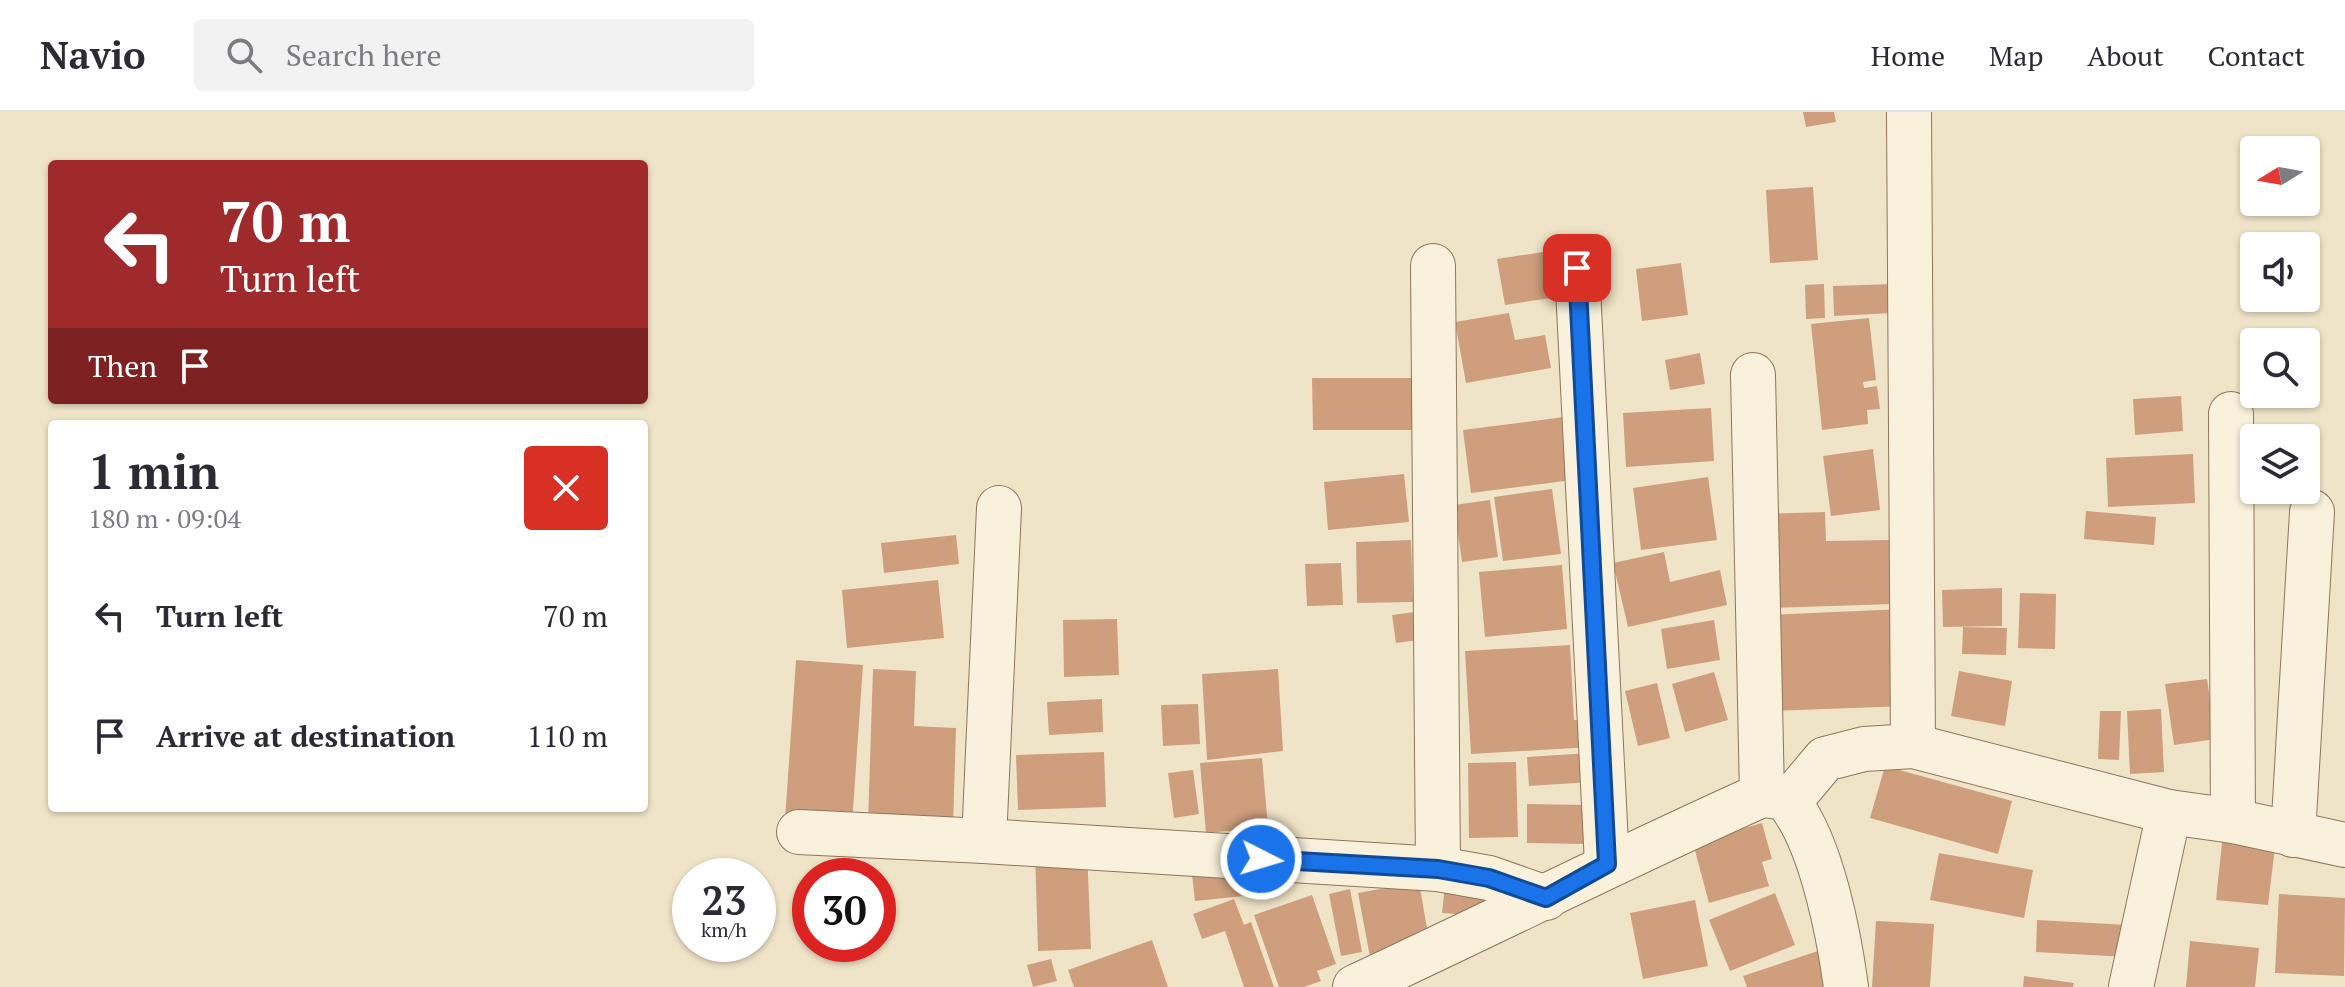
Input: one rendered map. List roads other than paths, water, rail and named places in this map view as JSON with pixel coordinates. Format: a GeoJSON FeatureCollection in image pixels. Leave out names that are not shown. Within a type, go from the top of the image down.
{"type":"FeatureCollection","features":[{"type":"Feature","properties":{"kind":"street"},"geometry":{"type":"LineString","coordinates":[[1909,112],[1913,746]]}},
{"type":"Feature","properties":{"kind":"street"},"geometry":{"type":"LineString","coordinates":[[1433,266],[1438,869]]}},
{"type":"Feature","properties":{"kind":"street"},"geometry":{"type":"LineString","coordinates":[[1577,268],[1607,864]]}},
{"type":"Feature","properties":{"kind":"street"},"geometry":{"type":"LineString","coordinates":[[1753,375],[1775,799],[1826,887],[1846,987]]}},
{"type":"Feature","properties":{"kind":"street"},"geometry":{"type":"LineString","coordinates":[[2231,414],[2233,821]]}},
{"type":"Feature","properties":{"kind":"street"},"geometry":{"type":"LineString","coordinates":[[984,841],[999,508]]}},
{"type":"Feature","properties":{"kind":"street"},"geometry":{"type":"LineString","coordinates":[[2293,835],[2312,512]]}},
{"type":"Feature","properties":{"kind":"street"},"geometry":{"type":"LineString","coordinates":[[1355,987],[1546,898],[1607,864],[1775,799],[1825,759],[1864,749],[1913,746],[2169,812],[2233,821],[2345,845]]}},
{"type":"Feature","properties":{"kind":"street"},"geometry":{"type":"LineString","coordinates":[[2131,987],[2169,812]]}},
{"type":"Feature","properties":{"kind":"street"},"geometry":{"type":"LineString","coordinates":[[799,832],[1438,869],[1489,878],[1546,898]]}}]}
